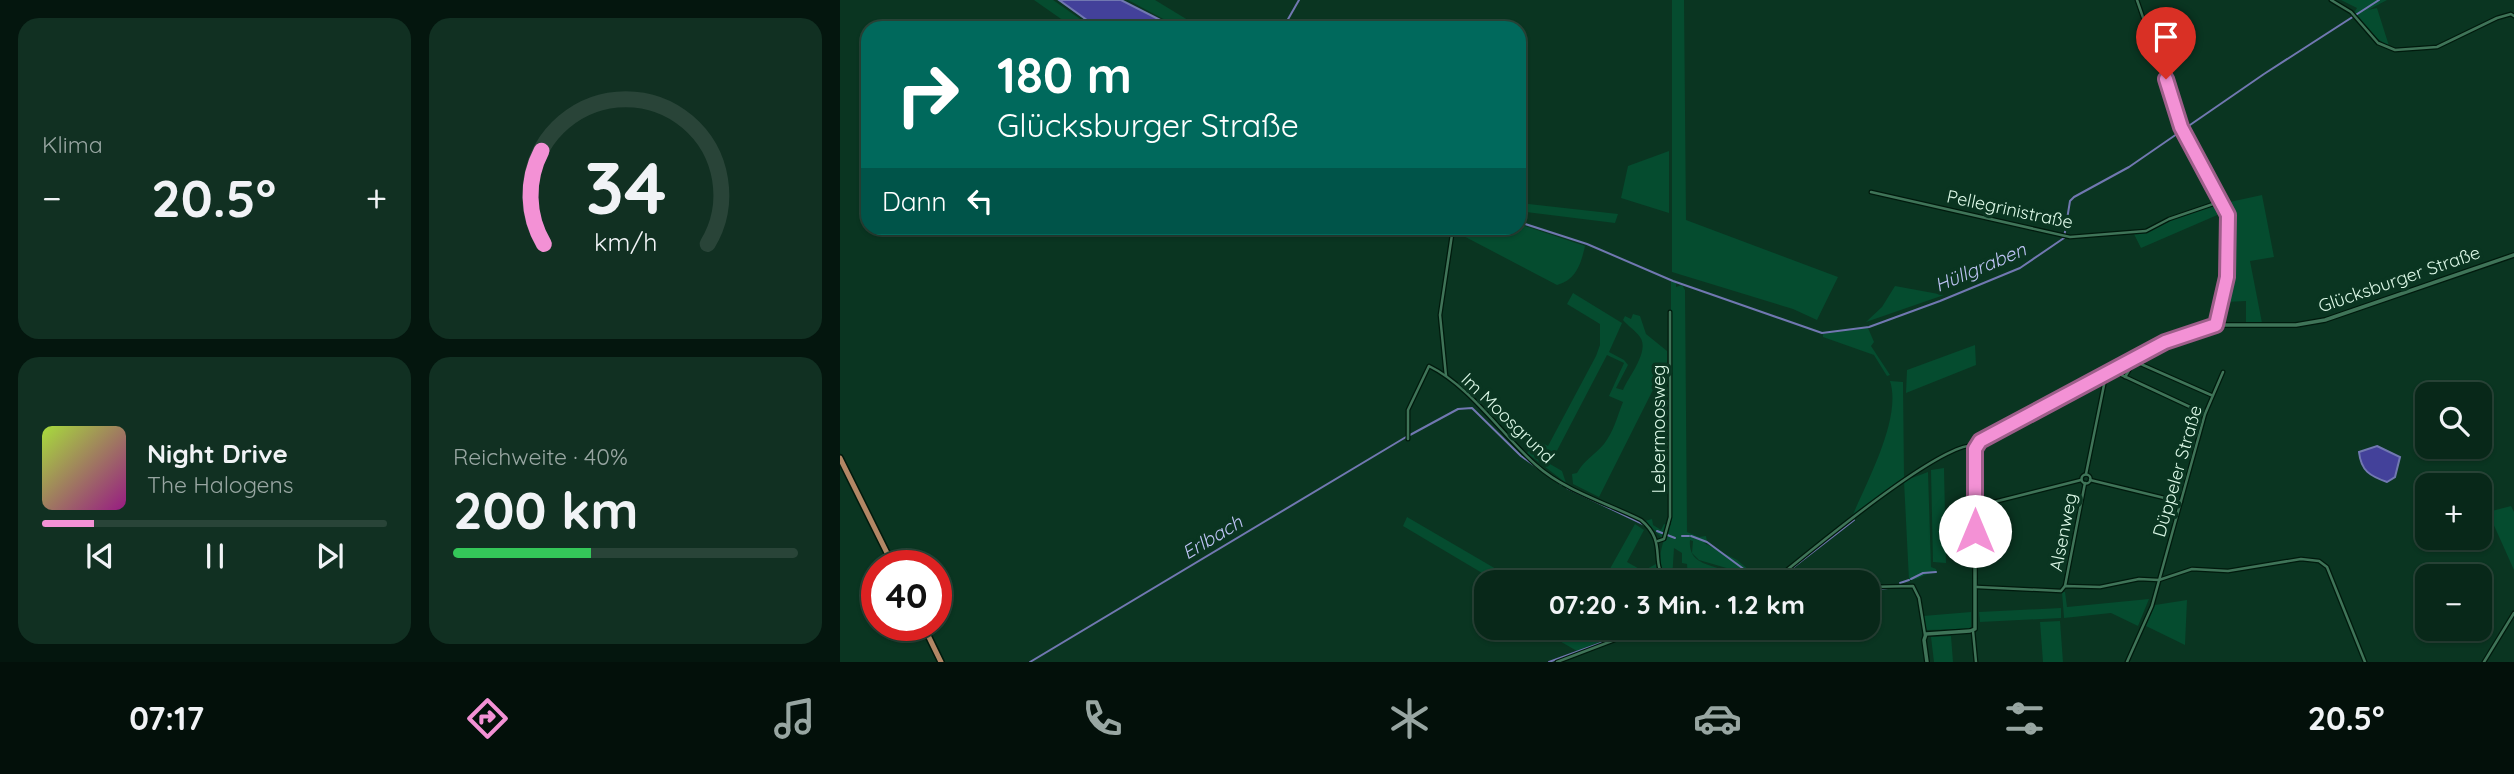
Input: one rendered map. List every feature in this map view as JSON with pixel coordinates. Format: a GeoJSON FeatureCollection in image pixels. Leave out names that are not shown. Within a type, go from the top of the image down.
{"type":"FeatureCollection","features":[{"type":"Feature","properties":{"kind":"main road"},"geometry":{"type":"LineString","coordinates":[[840,458],[886,550]]}},
{"type":"Feature","properties":{"kind":"main road"},"geometry":{"type":"LineString","coordinates":[[931,641],[942,662]]}},
{"type":"Feature","properties":{"kind":"street"},"geometry":{"type":"LineString","coordinates":[[2137,0],[2182,128],[2228,215],[2227,277],[2216,325]]}},
{"type":"Feature","properties":{"kind":"street"},"geometry":{"type":"LineString","coordinates":[[2331,0],[2352,13],[2378,43],[2400,50],[2437,47],[2497,18],[2511,14],[2514,16]]}},
{"type":"Feature","properties":{"kind":"street","name":"Pellegrinistraße"},"geometry":{"type":"LineString","coordinates":[[1871,192],[2067,237],[2146,231],[2169,219],[2222,201]]}},
{"type":"Feature","properties":{"kind":"street","name":"Im Moosgrund"},"geometry":{"type":"LineString","coordinates":[[1447,376],[1440,315],[1452,235]]}},
{"type":"Feature","properties":{"kind":"street","name":"Glücksburger Straße"},"geometry":{"type":"LineString","coordinates":[[1787,570],[1906,478],[1964,446],[1976,446],[1983,438],[2165,342],[2216,325],[2311,324],[2514,255]]}},
{"type":"Feature","properties":{"kind":"street","name":"Lebermoosweg"},"geometry":{"type":"LineString","coordinates":[[1658,541],[1666,534],[1670,517],[1670,312]]}},
{"type":"Feature","properties":{"kind":"street"},"geometry":{"type":"LineString","coordinates":[[2125,377],[2134,359],[2211,395]]}},
{"type":"Feature","properties":{"kind":"street","name":"Im Moosgrund"},"geometry":{"type":"LineString","coordinates":[[1408,439],[1408,410],[1429,366],[1447,376],[1537,467],[1565,485],[1641,520],[1651,528],[1658,541]]}},
{"type":"Feature","properties":{"kind":"street"},"geometry":{"type":"LineString","coordinates":[[2108,370],[2205,414]]}},
{"type":"Feature","properties":{"kind":"street","name":"Alsenweg"},"geometry":{"type":"LineString","coordinates":[[2085,483],[2081,480],[2086,474],[2108,370]]}},
{"type":"Feature","properties":{"kind":"street","name":"Düppeler Straße"},"geometry":{"type":"LineString","coordinates":[[2127,662],[2152,606],[2205,414],[2223,372]]}},
{"type":"Feature","properties":{"kind":"street"},"geometry":{"type":"LineString","coordinates":[[1976,446],[1973,630],[1976,662]]}},
{"type":"Feature","properties":{"kind":"street","name":"Alsenweg"},"geometry":{"type":"LineString","coordinates":[[2065,586],[2085,483],[2090,480],[2086,474]]}},
{"type":"Feature","properties":{"kind":"street"},"geometry":{"type":"LineString","coordinates":[[1975,507],[2081,480]]}},
{"type":"Feature","properties":{"kind":"street"},"geometry":{"type":"LineString","coordinates":[[2090,480],[2181,502]]}},
{"type":"Feature","properties":{"kind":"street"},"geometry":{"type":"LineString","coordinates":[[1658,541],[1661,570]]}},
{"type":"Feature","properties":{"kind":"street"},"geometry":{"type":"LineString","coordinates":[[1975,587],[2061,591],[2065,586],[2100,587],[2139,579],[2159,579],[2192,569],[2228,571],[2301,559],[2319,561],[2327,567],[2331,575],[2365,662]]}},
{"type":"Feature","properties":{"kind":"street"},"geometry":{"type":"LineString","coordinates":[[1880,587],[1913,586],[1919,598],[1927,662]]}},
{"type":"Feature","properties":{"kind":"street"},"geometry":{"type":"LineString","coordinates":[[2484,662],[2514,613]]}},
{"type":"Feature","properties":{"kind":"street"},"geometry":{"type":"LineString","coordinates":[[1925,636],[1973,630]]}},
{"type":"Feature","properties":{"kind":"street"},"geometry":{"type":"LineString","coordinates":[[1557,662],[1615,640]]}},
{"type":"Feature","properties":{"kind":"green space"},"geometry":{"type":"Polygon","coordinates":[[[1034,0],[1053,0],[1083,21],[1064,21],[1034,0]]]}},
{"type":"Feature","properties":{"kind":"green space"},"geometry":{"type":"Polygon","coordinates":[[[1128,0],[1155,0],[1190,21],[1167,21],[1128,0]]]}},
{"type":"Feature","properties":{"kind":"green space"},"geometry":{"type":"Polygon","coordinates":[[[1672,0],[1684,0],[1686,220],[1838,277],[1817,320],[1793,309],[1672,272],[1672,0]]]}},
{"type":"Feature","properties":{"kind":"green space"},"geometry":{"type":"Polygon","coordinates":[[[2341,0],[2387,0],[2368,10],[2377,8],[2389,46],[2376,38],[2354,13],[2357,8],[2341,0]]]}},
{"type":"Feature","properties":{"kind":"green space"},"geometry":{"type":"Polygon","coordinates":[[[1669,151],[1669,213],[1621,198],[1628,166],[1669,151]]]}},
{"type":"Feature","properties":{"kind":"green space"},"geometry":{"type":"Polygon","coordinates":[[[2262,195],[2274,257],[2250,261],[2262,323],[2246,323],[2246,301],[2225,302],[2230,240],[2225,203],[2262,195]]]}},
{"type":"Feature","properties":{"kind":"green space"},"geometry":{"type":"Polygon","coordinates":[[[1526,204],[1618,214],[1615,223],[1526,212],[1526,204]]]}},
{"type":"Feature","properties":{"kind":"green space"},"geometry":{"type":"Polygon","coordinates":[[[2222,204],[2222,213],[2141,248],[2134,234],[2148,231],[2169,220],[2222,204]]]}},
{"type":"Feature","properties":{"kind":"green space"},"geometry":{"type":"Polygon","coordinates":[[[1526,226],[1585,246],[1573,275],[1557,285],[1462,235],[1526,235],[1526,226]]]}},
{"type":"Feature","properties":{"kind":"green space"},"geometry":{"type":"Polygon","coordinates":[[[1671,280],[1676,282],[1676,287],[1682,285],[1685,290],[1687,532],[1699,537],[1706,536],[1707,542],[1704,543],[1737,560],[1749,570],[1733,570],[1699,560],[1692,553],[1695,558],[1705,564],[1724,570],[1687,570],[1687,564],[1682,563],[1682,553],[1674,548],[1673,570],[1663,570],[1660,560],[1664,540],[1645,521],[1652,519],[1653,525],[1661,530],[1664,524],[1671,525],[1671,280]]]}},
{"type":"Feature","properties":{"kind":"green space"},"geometry":{"type":"Polygon","coordinates":[[[1895,286],[1944,295],[1866,322],[1882,307],[1895,286]]]}},
{"type":"Feature","properties":{"kind":"green space"},"geometry":{"type":"Polygon","coordinates":[[[1573,293],[1622,323],[1609,352],[1628,365],[1616,388],[1623,390],[1638,364],[1642,349],[1640,337],[1623,320],[1625,316],[1631,319],[1633,314],[1640,316],[1646,334],[1667,351],[1667,362],[1599,497],[1573,484],[1572,474],[1577,473],[1601,448],[1613,429],[1623,402],[1609,396],[1624,363],[1607,355],[1550,464],[1562,471],[1566,483],[1527,453],[1539,441],[1548,446],[1600,345],[1600,324],[1567,304],[1573,293]]]}},
{"type":"Feature","properties":{"kind":"green space"},"geometry":{"type":"Polygon","coordinates":[[[1868,328],[1874,342],[1871,346],[1890,375],[1887,376],[1874,355],[1823,337],[1823,334],[1868,328]]]}},
{"type":"Feature","properties":{"kind":"green space"},"geometry":{"type":"Polygon","coordinates":[[[1975,345],[1976,365],[1906,393],[1907,370],[1975,345]]]}},
{"type":"Feature","properties":{"kind":"green space"},"geometry":{"type":"Polygon","coordinates":[[[1890,381],[1903,382],[1904,477],[1852,517],[1887,431],[1891,413],[1890,381]]]}},
{"type":"Feature","properties":{"kind":"green space"},"geometry":{"type":"Polygon","coordinates":[[[1944,468],[1946,563],[1933,562],[1931,470],[1944,468]]]}},
{"type":"Feature","properties":{"kind":"green space"},"geometry":{"type":"Polygon","coordinates":[[[1928,472],[1931,567],[1936,569],[1937,573],[1909,580],[1904,481],[1928,472]]]}},
{"type":"Feature","properties":{"kind":"green space"},"geometry":{"type":"Polygon","coordinates":[[[2511,506],[2514,512],[2514,570],[2492,521],[2492,511],[2511,506]]]}},
{"type":"Feature","properties":{"kind":"green space"},"geometry":{"type":"Polygon","coordinates":[[[1407,517],[1498,570],[1477,570],[1403,526],[1407,517]]]}},
{"type":"Feature","properties":{"kind":"green space"},"geometry":{"type":"Polygon","coordinates":[[[1635,524],[1644,530],[1627,562],[1641,570],[1609,570],[1635,524]]]}},
{"type":"Feature","properties":{"kind":"green space"},"geometry":{"type":"Polygon","coordinates":[[[1656,564],[1657,570],[1645,570],[1656,564]]]}},
{"type":"Feature","properties":{"kind":"green space"},"geometry":{"type":"Polygon","coordinates":[[[2062,592],[2065,592],[2067,607],[2149,599],[2138,626],[2111,613],[2064,618],[2062,592]]]}},
{"type":"Feature","properties":{"kind":"green space"},"geometry":{"type":"Polygon","coordinates":[[[2187,600],[2185,645],[2146,626],[2155,605],[2187,600]]]}},
{"type":"Feature","properties":{"kind":"green space"},"geometry":{"type":"Polygon","coordinates":[[[2061,608],[2061,618],[1980,622],[1979,612],[2061,608]]]}},
{"type":"Feature","properties":{"kind":"green space"},"geometry":{"type":"Polygon","coordinates":[[[1971,612],[1971,629],[1925,630],[1923,616],[1971,612]]]}},
{"type":"Feature","properties":{"kind":"green space"},"geometry":{"type":"Polygon","coordinates":[[[2060,621],[2063,662],[2043,662],[2040,622],[2060,621]]]}},
{"type":"Feature","properties":{"kind":"green space"},"geometry":{"type":"Polygon","coordinates":[[[1951,636],[1953,662],[1934,662],[1931,637],[1951,636]]]}},
{"type":"Feature","properties":{"kind":"green space"},"geometry":{"type":"Polygon","coordinates":[[[1558,640],[1607,640],[1577,651],[1558,640]]]}},
{"type":"Feature","properties":{"kind":"shaded area"},"geometry":{"type":"Polygon","coordinates":[[[1059,0],[1121,0],[1162,21],[1088,21],[1059,0]]]}},
{"type":"Feature","properties":{"kind":"shaded area"},"geometry":{"type":"Polygon","coordinates":[[[2377,446],[2400,457],[2395,477],[2387,482],[2367,472],[2360,458],[2359,452],[2377,446]]]}},
{"type":"Feature","properties":{"kind":"waterway"},"geometry":{"type":"LineString","coordinates":[[1287,21],[1299,0]]}},
{"type":"Feature","properties":{"kind":"waterway","name":"Hüllgraben"},"geometry":{"type":"LineString","coordinates":[[1526,224],[1587,244],[1673,281],[1822,333],[1869,327],[2020,268],[2064,238],[2070,201],[2074,197],[2129,167],[2264,74],[2379,0]]}},
{"type":"Feature","properties":{"kind":"waterway","name":"Erlbach"},"geometry":{"type":"LineString","coordinates":[[1410,435],[1458,409],[1472,408],[1521,456],[1562,485]]}},
{"type":"Feature","properties":{"kind":"waterway","name":"Erlbach"},"geometry":{"type":"LineString","coordinates":[[1030,662],[1406,437]]}},
{"type":"Feature","properties":{"kind":"waterway"},"geometry":{"type":"LineString","coordinates":[[1567,488],[1645,525]]}},
{"type":"Feature","properties":{"kind":"waterway"},"geometry":{"type":"LineString","coordinates":[[1791,569],[1854,520]]}},
{"type":"Feature","properties":{"kind":"waterway"},"geometry":{"type":"LineString","coordinates":[[1657,531],[1675,538]]}},
{"type":"Feature","properties":{"kind":"waterway"},"geometry":{"type":"LineString","coordinates":[[1682,536],[1689,536]]}},
{"type":"Feature","properties":{"kind":"waterway"},"geometry":{"type":"LineString","coordinates":[[1691,536],[1707,542],[1745,570]]}},
{"type":"Feature","properties":{"kind":"waterway"},"geometry":{"type":"LineString","coordinates":[[1911,579],[1923,573],[1936,572]]}},
{"type":"Feature","properties":{"kind":"waterway"},"geometry":{"type":"LineString","coordinates":[[1900,583],[1909,580]]}},
{"type":"Feature","properties":{"kind":"waterway"},"geometry":{"type":"LineString","coordinates":[[1880,589],[1888,588]]}},
{"type":"Feature","properties":{"kind":"waterway"},"geometry":{"type":"LineString","coordinates":[[1549,662],[1601,643]]}},
{"type":"Feature","properties":{"kind":"route"},"geometry":{"type":"LineString","coordinates":[[1975,531],[1975,449],[1980,441],[2106,371],[2165,342],[2216,325],[2227,277],[2228,215],[2181,127],[2166,79]]}}]}
